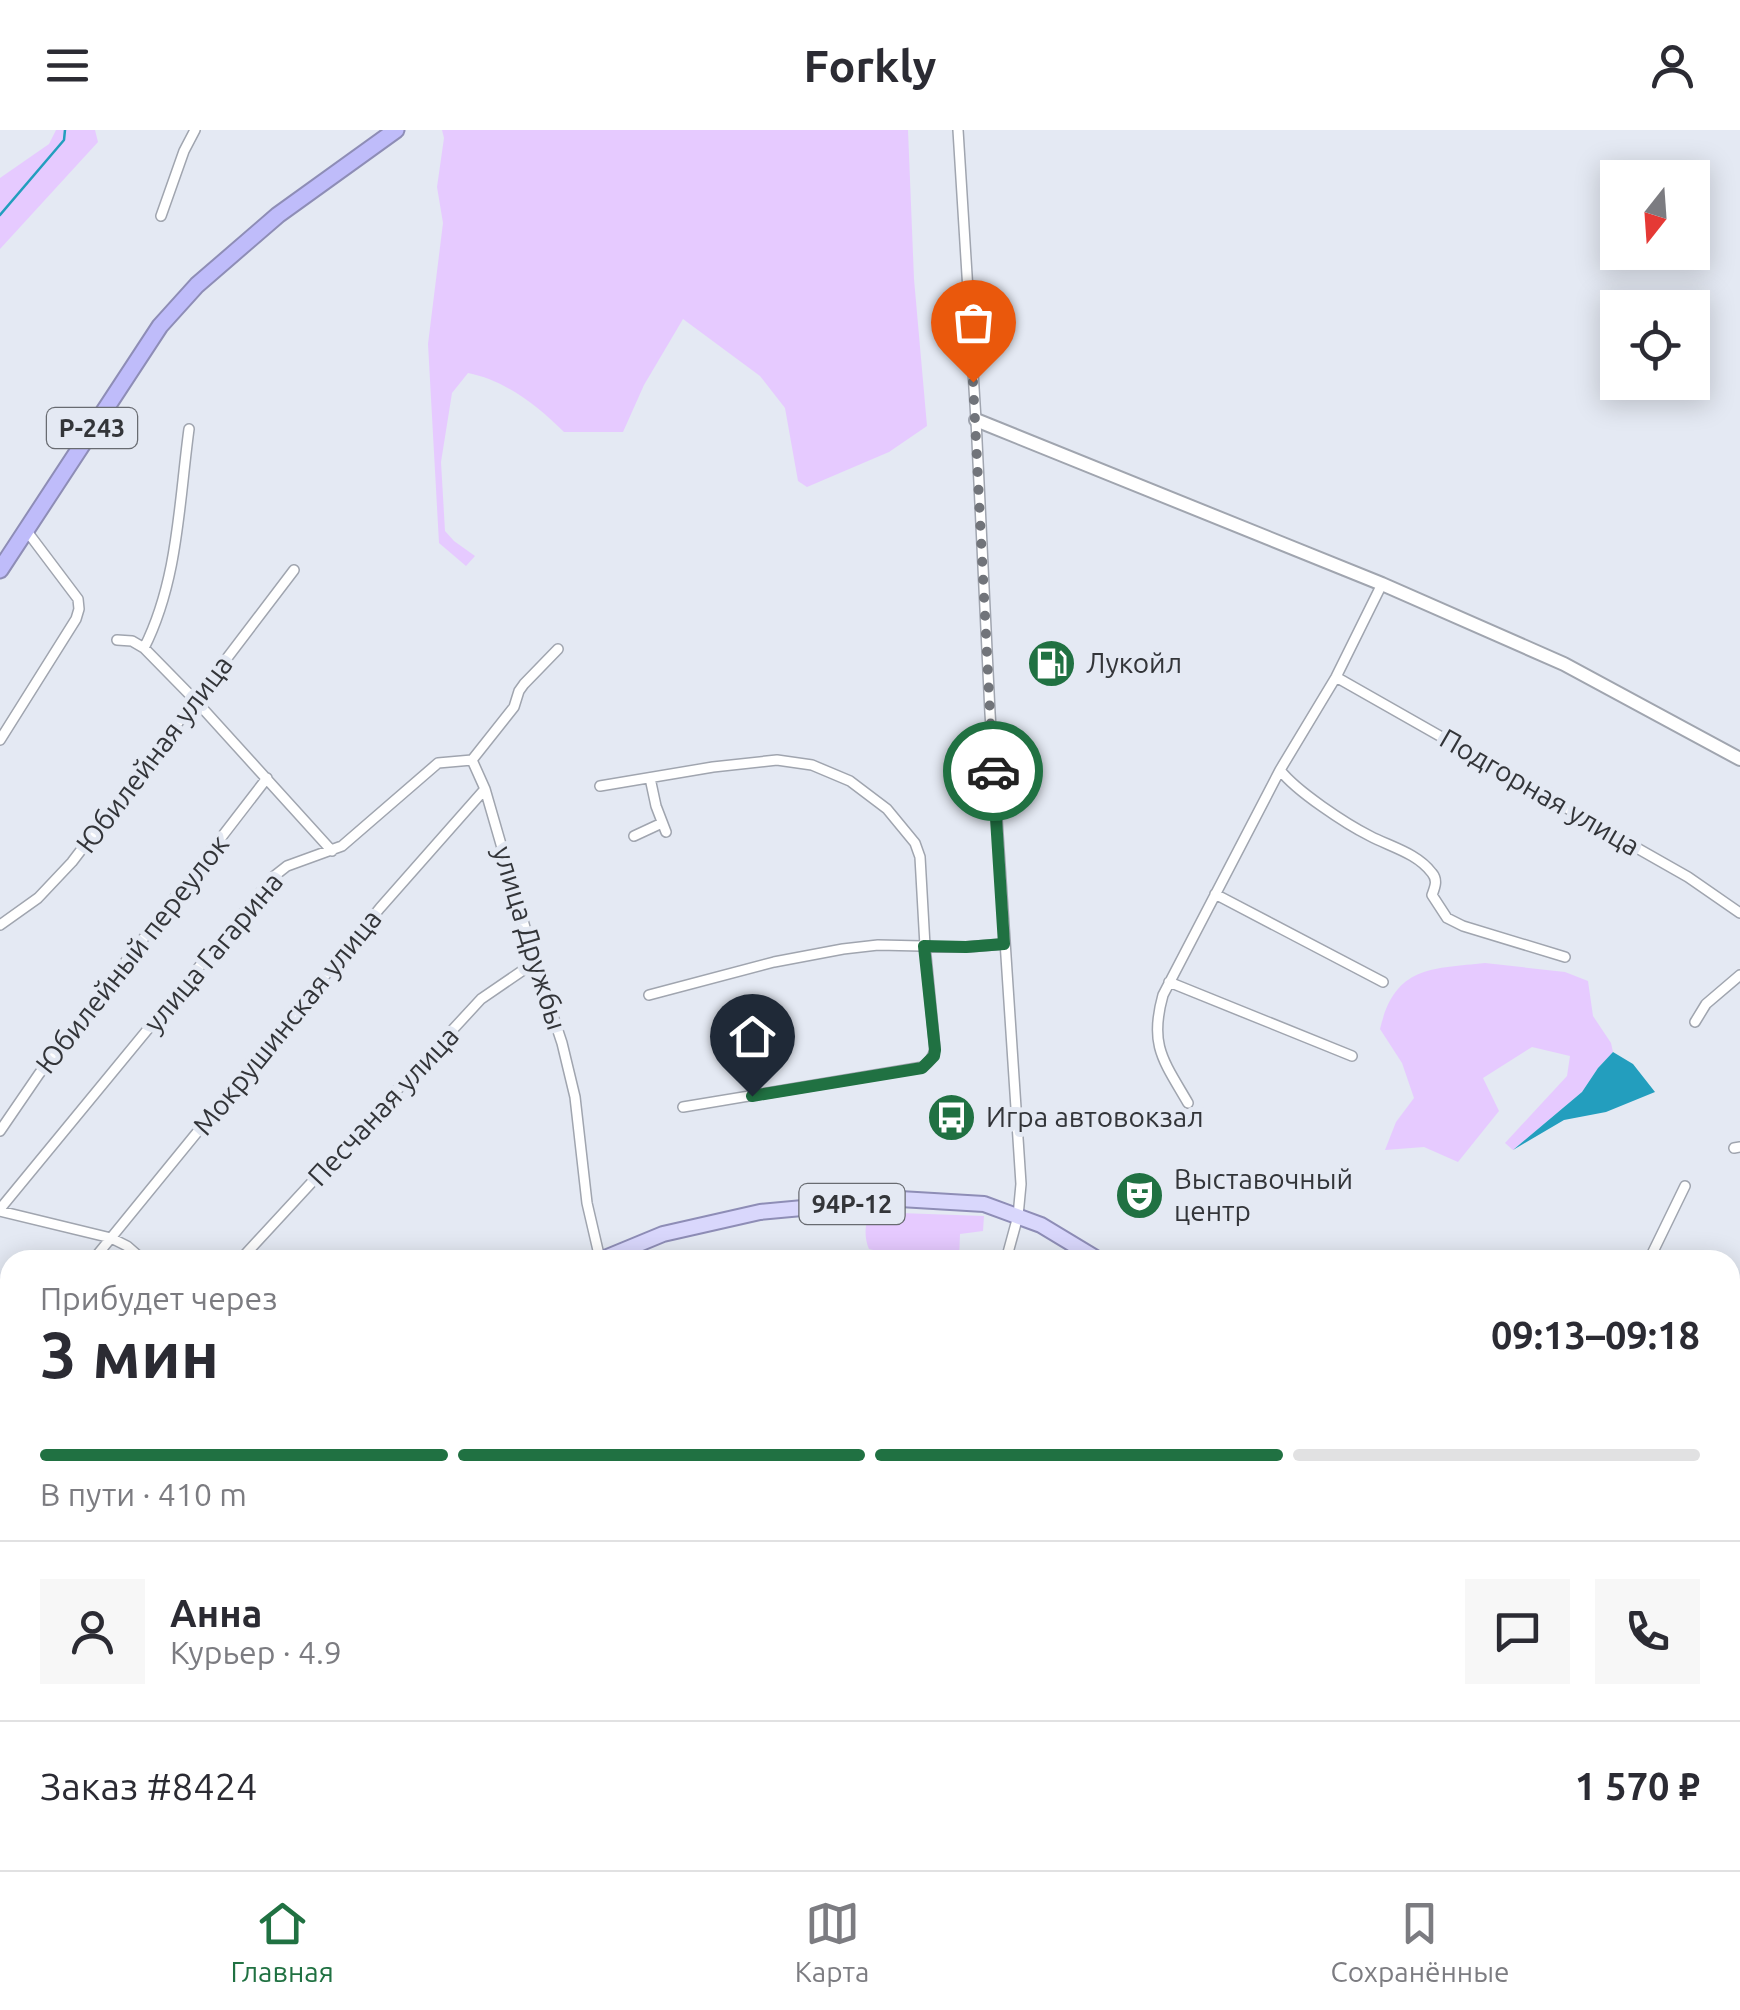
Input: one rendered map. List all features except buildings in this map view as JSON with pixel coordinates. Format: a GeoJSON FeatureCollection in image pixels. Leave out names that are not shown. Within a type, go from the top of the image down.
{"type":"FeatureCollection","features":[{"type":"Feature","properties":{"kind":"highway","name":"Р-243"},"geometry":{"type":"LineString","coordinates":[[0,570],[160,326],[197,286],[278,215],[396,130]]}},
{"type":"Feature","properties":{"kind":"main road","name":"94Р-12"},"geometry":{"type":"LineString","coordinates":[[625,1250],[664,1234],[760,1212],[900,1199],[984,1204],[1040,1225],[1082,1250]]}},
{"type":"Feature","properties":{"kind":"street"},"geometry":{"type":"LineString","coordinates":[[161,216],[195,130]]}},
{"type":"Feature","properties":{"kind":"street"},"geometry":{"type":"LineString","coordinates":[[958,130],[1021,1184],[1009,1250]]}},
{"type":"Feature","properties":{"kind":"street"},"geometry":{"type":"LineString","coordinates":[[976,420],[1382,584],[1564,664],[1740,759]]}},
{"type":"Feature","properties":{"kind":"street"},"geometry":{"type":"LineString","coordinates":[[144,648],[160,616],[171,570],[189,429]]}},
{"type":"Feature","properties":{"kind":"street"},"geometry":{"type":"LineString","coordinates":[[0,740],[79,609],[78,599],[26,530]]}},
{"type":"Feature","properties":{"kind":"street","name":"Юбилейная улица"},"geometry":{"type":"LineString","coordinates":[[0,925],[38,898],[63,873],[294,570]]}},
{"type":"Feature","properties":{"kind":"street"},"geometry":{"type":"LineString","coordinates":[[1188,1102],[1158,1048],[1157,1016],[1168,982],[1280,770],[1336,677],[1382,584]]}},
{"type":"Feature","properties":{"kind":"street"},"geometry":{"type":"LineString","coordinates":[[117,640],[132,641],[144,648],[332,851]]}},
{"type":"Feature","properties":{"kind":"street"},"geometry":{"type":"LineString","coordinates":[[472,760],[514,707],[524,684],[558,649]]}},
{"type":"Feature","properties":{"kind":"street","name":"Подгорная улица"},"geometry":{"type":"LineString","coordinates":[[1336,677],[1688,877],[1740,913]]}},
{"type":"Feature","properties":{"kind":"street","name":"улица Дружбы"},"geometry":{"type":"LineString","coordinates":[[472,760],[485,789],[562,1044],[575,1097],[587,1203],[598,1250]]}},
{"type":"Feature","properties":{"kind":"street","name":"улица Гагарина"},"geometry":{"type":"LineString","coordinates":[[0,1210],[273,877],[287,866],[342,846],[438,763],[472,760]]}},
{"type":"Feature","properties":{"kind":"street"},"geometry":{"type":"LineString","coordinates":[[600,786],[776,760],[812,765],[850,781],[887,809],[916,843],[920,857],[934,1056],[922,1068],[684,1108]]}},
{"type":"Feature","properties":{"kind":"street"},"geometry":{"type":"LineString","coordinates":[[1280,770],[1290,783],[1368,836],[1412,856],[1434,874],[1432,895],[1447,918],[1565,956]]}},
{"type":"Feature","properties":{"kind":"street","name":"Юбилейный переулок"},"geometry":{"type":"LineString","coordinates":[[0,1131],[38,1074],[266,778]]}},
{"type":"Feature","properties":{"kind":"street"},"geometry":{"type":"LineString","coordinates":[[634,836],[664,827],[650,778]]}},
{"type":"Feature","properties":{"kind":"street","name":"Мокрушинская улица"},"geometry":{"type":"LineString","coordinates":[[101,1250],[380,908],[485,789]]}},
{"type":"Feature","properties":{"kind":"street"},"geometry":{"type":"LineString","coordinates":[[1215,894],[1383,982]]}},
{"type":"Feature","properties":{"kind":"street"},"geometry":{"type":"LineString","coordinates":[[649,995],[774,962],[843,949],[1004,944]]}},
{"type":"Feature","properties":{"kind":"street","name":"Песчаная улица"},"geometry":{"type":"LineString","coordinates":[[249,1250],[481,999],[535,962]]}},
{"type":"Feature","properties":{"kind":"street"},"geometry":{"type":"LineString","coordinates":[[1695,1022],[1706,1004],[1740,975]]}},
{"type":"Feature","properties":{"kind":"street"},"geometry":{"type":"LineString","coordinates":[[1168,982],[1352,1056]]}},
{"type":"Feature","properties":{"kind":"street"},"geometry":{"type":"LineString","coordinates":[[1654,1250],[1685,1186]]}},
{"type":"Feature","properties":{"kind":"street"},"geometry":{"type":"LineString","coordinates":[[0,1210],[111,1238],[131,1250]]}},
{"type":"Feature","properties":{"kind":"shaded area"},"geometry":{"type":"Polygon","coordinates":[[[56,130],[95,130],[98,142],[0,249],[0,178],[49,144],[56,130]]]}},
{"type":"Feature","properties":{"kind":"shaded area"},"geometry":{"type":"Polygon","coordinates":[[[442,130],[908,130],[914,279],[927,426],[889,452],[807,487],[798,481],[785,408],[760,376],[683,319],[644,385],[623,432],[564,432],[520,395],[468,373],[452,393],[441,462],[445,531],[475,556],[466,566],[439,543],[428,344],[443,223],[437,187],[442,130]]]}},
{"type":"Feature","properties":{"kind":"shaded area"},"geometry":{"type":"Polygon","coordinates":[[[1485,963],[1565,972],[1588,981],[1593,1016],[1613,1052],[1582,1092],[1513,1150],[1505,1143],[1567,1076],[1570,1056],[1532,1047],[1483,1078],[1499,1111],[1458,1162],[1424,1147],[1385,1150],[1396,1122],[1414,1098],[1402,1063],[1380,1029],[1395,993],[1405,982],[1432,970],[1485,963]]]}},
{"type":"Feature","properties":{"kind":"shaded area"},"geometry":{"type":"Polygon","coordinates":[[[872,1212],[984,1216],[983,1231],[960,1234],[959,1250],[869,1249],[867,1220],[872,1212]]]}},
{"type":"Feature","properties":{"kind":"water"},"geometry":{"type":"Polygon","coordinates":[[[1613,1052],[1633,1064],[1655,1092],[1606,1112],[1564,1120],[1513,1150],[1582,1092],[1613,1052]]]}},
{"type":"Feature","properties":{"kind":"waterway"},"geometry":{"type":"LineString","coordinates":[[0,215],[64,140],[65,130]]}},
{"type":"Feature","properties":{"kind":"way so far"},"geometry":{"type":"LineString","coordinates":[[973,382],[993,771]]}},
{"type":"Feature","properties":{"kind":"place","name":"Лукойл"},"geometry":{"type":"Point","coordinates":[1051,663]}},
{"type":"Feature","properties":{"kind":"place","name":"Игра автовокзал"},"geometry":{"type":"Point","coordinates":[951,1117]}},
{"type":"Feature","properties":{"kind":"place","name":"Выставочный центр"},"geometry":{"type":"Point","coordinates":[1139,1195]}},
{"type":"Feature","properties":{"kind":"route"},"geometry":{"type":"LineString","coordinates":[[752,1096],[922,1068],[934,1056],[924,946],[1004,944],[993,771]]}}]}
